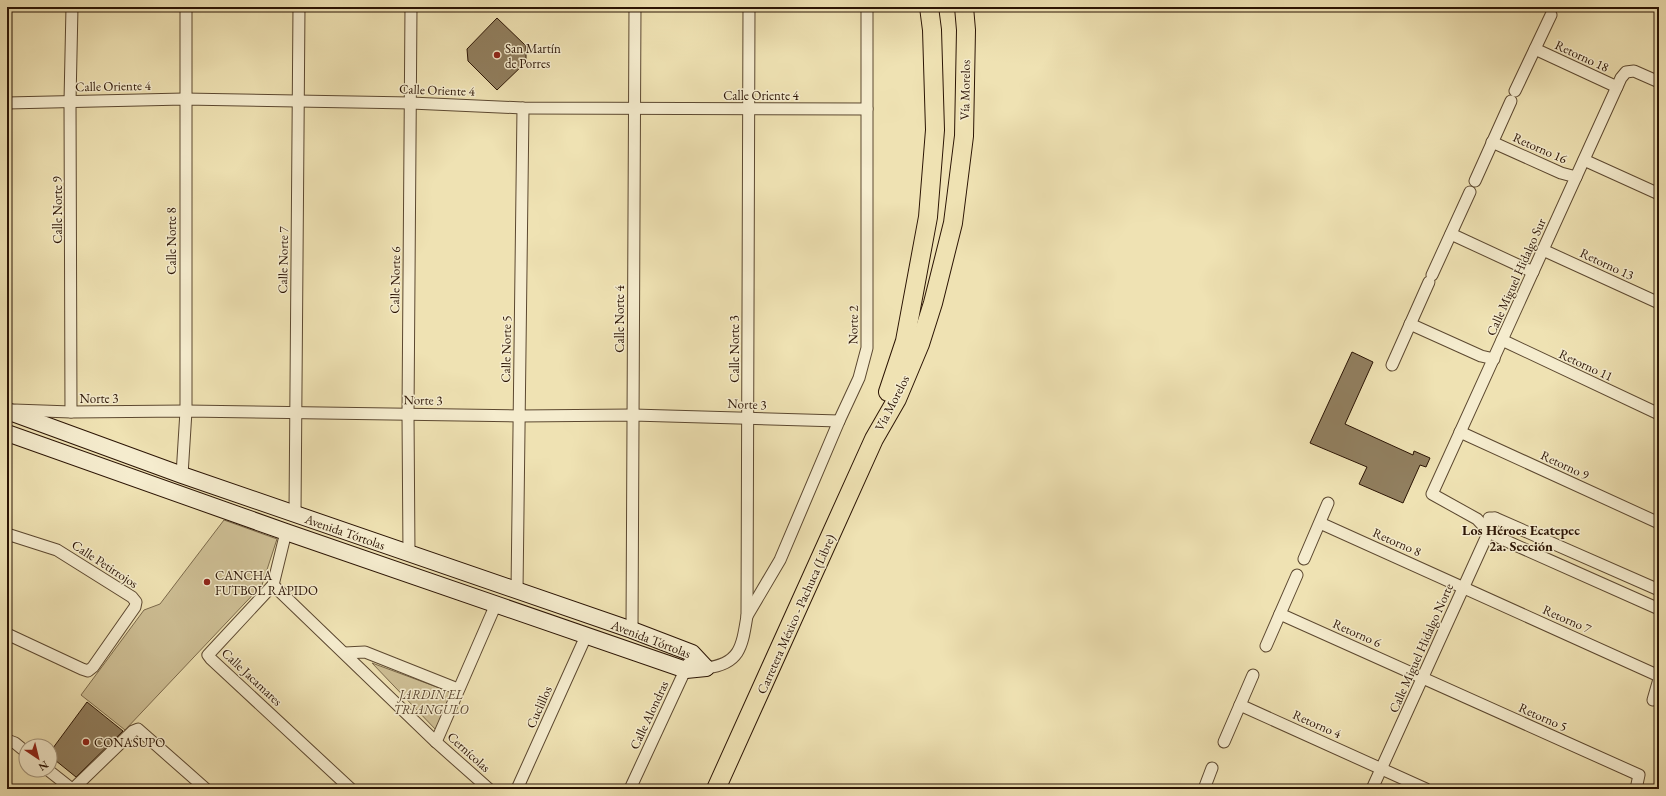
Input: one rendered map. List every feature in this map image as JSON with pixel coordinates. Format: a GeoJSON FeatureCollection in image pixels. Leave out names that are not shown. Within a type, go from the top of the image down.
{"type":"FeatureCollection","features":[{"type":"Feature","properties":{"kind":"main road","name":"Vía Morelos"},"geometry":{"type":"LineString","coordinates":[[874,439],[905,341],[928,217],[936,130],[932,30],[929,7]]}},
{"type":"Feature","properties":{"kind":"main road","name":"Vía Morelos"},"geometry":{"type":"LineString","coordinates":[[874,439],[897,399],[920,344],[933,303],[953,223],[964,136],[966,30],[964,7]]}},
{"type":"Feature","properties":{"kind":"main road","name":"Carretera México - Pachuca (Libre)"},"geometry":{"type":"LineString","coordinates":[[716,789],[874,439]]}},
{"type":"Feature","properties":{"kind":"street","name":"Calle Norte 9"},"geometry":{"type":"LineString","coordinates":[[71,412],[70,101],[72,7]]}},
{"type":"Feature","properties":{"kind":"street","name":"Calle Norte 8"},"geometry":{"type":"LineString","coordinates":[[182,475],[186,412],[184,99],[186,7]]}},
{"type":"Feature","properties":{"kind":"street","name":"Calle Norte 7"},"geometry":{"type":"LineString","coordinates":[[295,514],[299,7]]}},
{"type":"Feature","properties":{"kind":"street","name":"Calle Norte 6"},"geometry":{"type":"LineString","coordinates":[[409,554],[408,414],[411,7]]}},
{"type":"Feature","properties":{"kind":"street","name":"Calle Norte 4"},"geometry":{"type":"LineString","coordinates":[[632,630],[635,7]]}},
{"type":"Feature","properties":{"kind":"street","name":"Calle Norte 3"},"geometry":{"type":"LineString","coordinates":[[706,668],[727,664],[739,651],[744,633],[746,616],[749,7]]}},
{"type":"Feature","properties":{"kind":"street","name":"Norte 2"},"geometry":{"type":"LineString","coordinates":[[746,616],[780,560],[839,421],[859,378],[867,348],[867,7]]}},
{"type":"Feature","properties":{"kind":"street","name":"Retorno 18"},"geometry":{"type":"LineString","coordinates":[[1513,96],[1550,15]]}},
{"type":"Feature","properties":{"kind":"street","name":"Retorno 18"},"geometry":{"type":"LineString","coordinates":[[1535,50],[1617,87]]}},
{"type":"Feature","properties":{"kind":"street","name":"Calle Miguel Hidalgo Sur"},"geometry":{"type":"LineString","coordinates":[[1477,519],[1432,494],[1621,78],[1626,72],[1634,71],[1659,82]]}},
{"type":"Feature","properties":{"kind":"street","name":"Retorno 16"},"geometry":{"type":"LineString","coordinates":[[1475,181],[1513,96]]}},
{"type":"Feature","properties":{"kind":"street","name":"Calle Oriente 4"},"geometry":{"type":"LineString","coordinates":[[7,103],[184,99],[411,103],[523,108],[867,109]]}},
{"type":"Feature","properties":{"kind":"street","name":"Calle Norte 5"},"geometry":{"type":"LineString","coordinates":[[517,591],[523,108]]}},
{"type":"Feature","properties":{"kind":"street","name":"Retorno 16"},"geometry":{"type":"LineString","coordinates":[[1492,142],[1561,173],[1576,177]]}},
{"type":"Feature","properties":{"kind":"street"},"geometry":{"type":"LineString","coordinates":[[1584,160],[1659,194]]}},
{"type":"Feature","properties":{"kind":"street"},"geometry":{"type":"LineString","coordinates":[[1392,365],[1470,192]]}},
{"type":"Feature","properties":{"kind":"street"},"geometry":{"type":"LineString","coordinates":[[1451,234],[1533,272]]}},
{"type":"Feature","properties":{"kind":"street","name":"Retorno 13"},"geometry":{"type":"LineString","coordinates":[[1543,250],[1659,303]]}},
{"type":"Feature","properties":{"kind":"street"},"geometry":{"type":"LineString","coordinates":[[1410,324],[1481,356],[1494,359]]}},
{"type":"Feature","properties":{"kind":"street","name":"Retorno 11"},"geometry":{"type":"LineString","coordinates":[[1502,340],[1659,414]]}},
{"type":"Feature","properties":{"kind":"street","name":"Norte 3"},"geometry":{"type":"LineString","coordinates":[[7,410],[71,412],[295,412],[519,416],[633,415],[839,421]]}},
{"type":"Feature","properties":{"kind":"street","name":"Avenida Tórtolas"},"geometry":{"type":"LineString","coordinates":[[7,410],[182,475],[632,630],[692,653],[706,668]]}},
{"type":"Feature","properties":{"kind":"street","name":"Retorno 9"},"geometry":{"type":"LineString","coordinates":[[1460,432],[1659,523]]}},
{"type":"Feature","properties":{"kind":"street","name":"Avenida Tórtolas"},"geometry":{"type":"LineString","coordinates":[[7,433],[286,532],[686,670],[706,668]]}},
{"type":"Feature","properties":{"kind":"street"},"geometry":{"type":"LineString","coordinates":[[1304,559],[1328,503]]}},
{"type":"Feature","properties":{"kind":"street"},"geometry":{"type":"LineString","coordinates":[[1477,519],[1495,518],[1659,590]]}},
{"type":"Feature","properties":{"kind":"street","name":"Calle Miguel Hidalgo Norte"},"geometry":{"type":"LineString","coordinates":[[1372,789],[1495,518]]}},
{"type":"Feature","properties":{"kind":"street"},"geometry":{"type":"LineString","coordinates":[[1477,519],[1489,532],[1504,540],[1659,609]]}},
{"type":"Feature","properties":{"kind":"street","name":"Retorno 8"},"geometry":{"type":"LineString","coordinates":[[1320,523],[1464,587]]}},
{"type":"Feature","properties":{"kind":"street","name":"Calle Jacamares"},"geometry":{"type":"LineString","coordinates":[[286,532],[273,585],[208,655],[351,789]]}},
{"type":"Feature","properties":{"kind":"street","name":"Calle Petirrojos"},"geometry":{"type":"LineString","coordinates":[[7,534],[57,550],[132,597],[136,602],[135,607],[93,668],[88,671],[7,634]]}},
{"type":"Feature","properties":{"kind":"street"},"geometry":{"type":"LineString","coordinates":[[1266,646],[1297,575]]}},
{"type":"Feature","properties":{"kind":"street","name":"Cernícolas"},"geometry":{"type":"LineString","coordinates":[[273,585],[436,742],[489,789]]}},
{"type":"Feature","properties":{"kind":"street"},"geometry":{"type":"LineString","coordinates":[[1641,601],[1648,585]]}},
{"type":"Feature","properties":{"kind":"street","name":"Retorno 7"},"geometry":{"type":"LineString","coordinates":[[1464,587],[1659,677],[1653,700]]}},
{"type":"Feature","properties":{"kind":"street"},"geometry":{"type":"LineString","coordinates":[[436,742],[496,604]]}},
{"type":"Feature","properties":{"kind":"street","name":"Retorno 6"},"geometry":{"type":"LineString","coordinates":[[1280,614],[1423,678]]}},
{"type":"Feature","properties":{"kind":"street","name":"Cuclillos"},"geometry":{"type":"LineString","coordinates":[[517,789],[586,636]]}},
{"type":"Feature","properties":{"kind":"street"},"geometry":{"type":"LineString","coordinates":[[345,653],[365,652],[458,689]]}},
{"type":"Feature","properties":{"kind":"street","name":"Calle Alondras"},"geometry":{"type":"LineString","coordinates":[[630,789],[686,670],[692,653]]}},
{"type":"Feature","properties":{"kind":"street"},"geometry":{"type":"LineString","coordinates":[[1224,742],[1253,675]]}},
{"type":"Feature","properties":{"kind":"street","name":"Retorno 5"},"geometry":{"type":"LineString","coordinates":[[1423,678],[1639,775],[1636,789]]}},
{"type":"Feature","properties":{"kind":"street","name":"Retorno 4"},"geometry":{"type":"LineString","coordinates":[[1240,705],[1426,789]]}},
{"type":"Feature","properties":{"kind":"street"},"geometry":{"type":"LineString","coordinates":[[58,778],[73,789],[133,731],[138,729],[206,789]]}},
{"type":"Feature","properties":{"kind":"street"},"geometry":{"type":"LineString","coordinates":[[7,740],[18,745]]}},
{"type":"Feature","properties":{"kind":"street"},"geometry":{"type":"LineString","coordinates":[[1204,789],[1212,768]]}},
{"type":"Feature","properties":{"kind":"green space"},"geometry":{"type":"Polygon","coordinates":[[[224,520],[277,539],[262,585],[125,730],[81,695],[144,610],[160,604],[224,520]]]}},
{"type":"Feature","properties":{"kind":"green space","name":"JARDIN EL TRIANGULO"},"geometry":{"type":"Polygon","coordinates":[[[372,663],[453,693],[437,731],[372,663]]]}},
{"type":"Feature","properties":{"kind":"building","name":"San Martín de Porres"},"geometry":{"type":"Polygon","coordinates":[[[497,18],[526,46],[526,62],[497,90],[468,61],[467,49],[497,18]]]}},
{"type":"Feature","properties":{"kind":"building"},"geometry":{"type":"Polygon","coordinates":[[[1352,352],[1373,362],[1345,424],[1413,455],[1414,451],[1430,458],[1426,467],[1420,465],[1403,503],[1359,484],[1367,467],[1310,443],[1352,352]]]}},
{"type":"Feature","properties":{"kind":"building","name":"CONASUPO"},"geometry":{"type":"Polygon","coordinates":[[[87,702],[123,731],[76,777],[58,762],[58,741],[87,702]]]}},
{"type":"Feature","properties":{"kind":"place","name":"San Martín de Porres"},"geometry":{"type":"Point","coordinates":[497,55]}},
{"type":"Feature","properties":{"kind":"place","name":"CANCHA FUTBOL RAPIDO"},"geometry":{"type":"Point","coordinates":[207,582]}},
{"type":"Feature","properties":{"kind":"place","name":"CONASUPO"},"geometry":{"type":"Point","coordinates":[86,742]}},
{"type":"Feature","properties":{"kind":"district","name":"Los Héroes Ecatepec 2a. Sección"},"geometry":{"type":"Point","coordinates":[1521,538]}}]}
